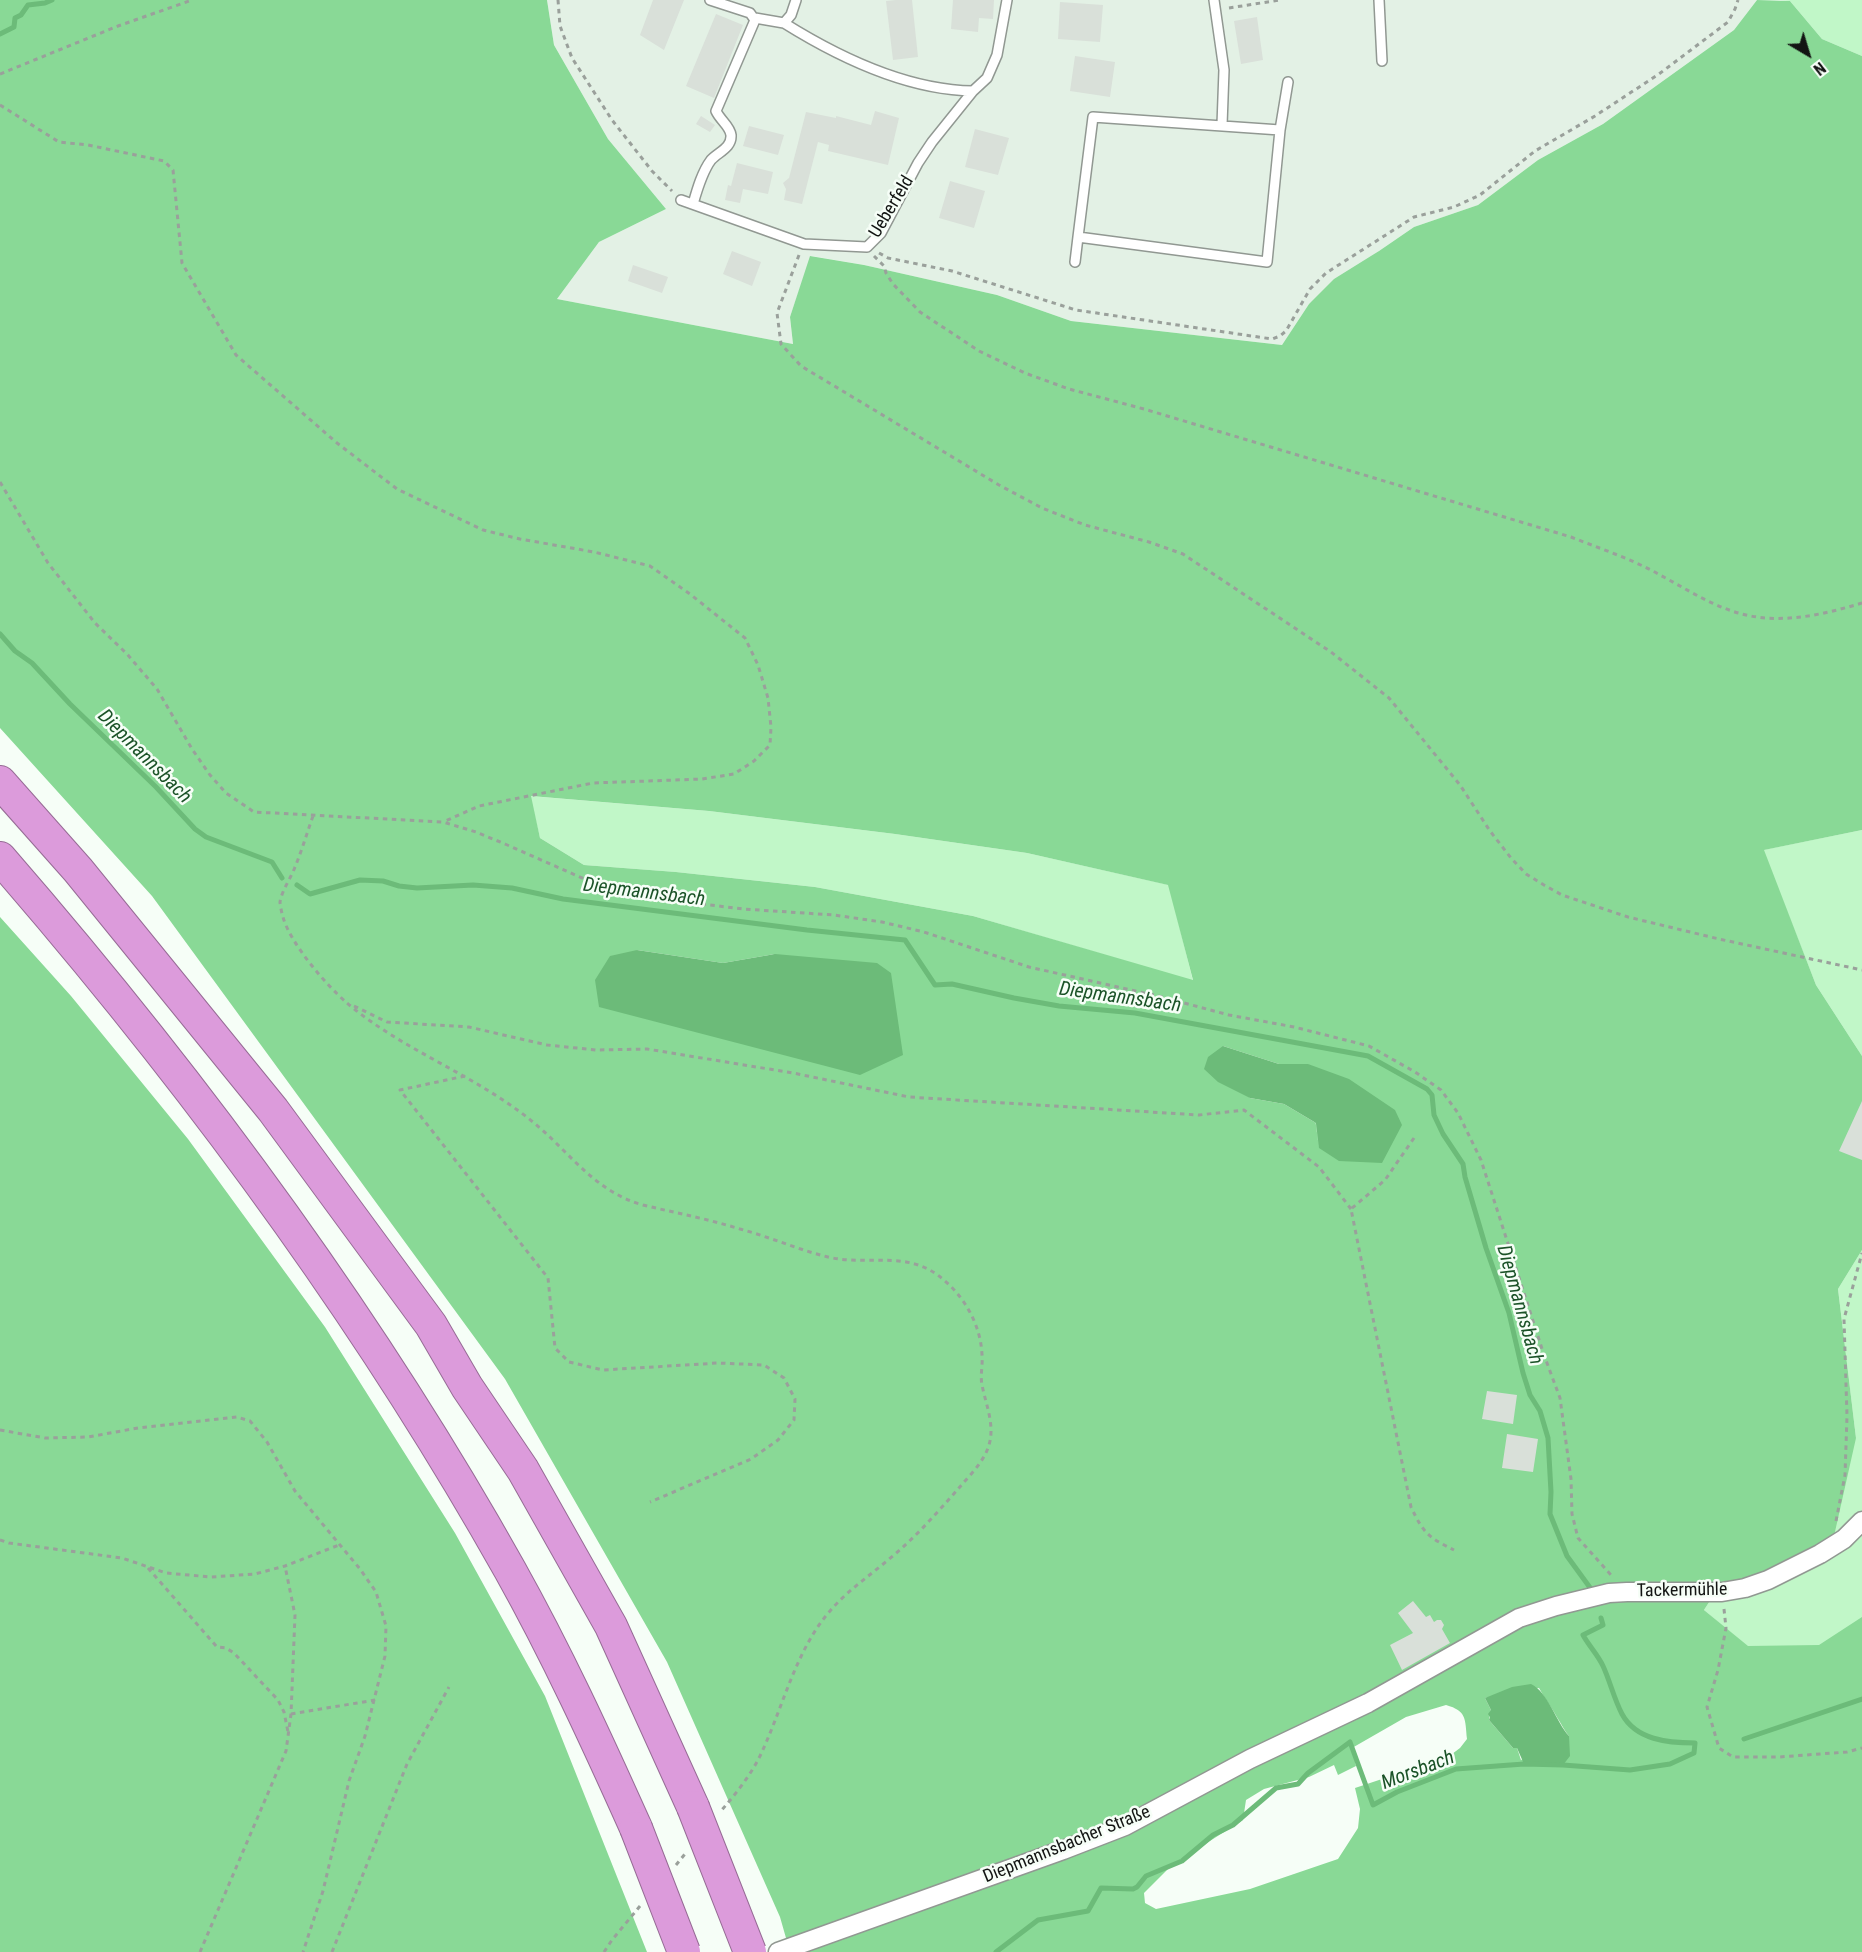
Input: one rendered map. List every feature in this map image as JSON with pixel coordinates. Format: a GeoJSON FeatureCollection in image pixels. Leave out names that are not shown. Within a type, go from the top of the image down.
{"type":"FeatureCollection","features":[{"type":"Feature","properties":{"kind":"highway"},"geometry":{"type":"LineString","coordinates":[[0,782],[92,887],[273,1110],[431,1325],[467,1387],[523,1470],[611,1626],[704,1813],[750,1952]]}},
{"type":"Feature","properties":{"kind":"highway"},"geometry":{"type":"LineString","coordinates":[[0,858],[134,1018],[231,1143],[306,1246],[418,1415],[511,1572],[565,1674],[636,1828],[684,1952]]}},
{"type":"Feature","properties":{"kind":"street","name":"Tackermühle"},"geometry":{"type":"LineString","coordinates":[[1378,1698],[1519,1618],[1609,1593],[1722,1593],[1745,1588],[1796,1568],[1844,1539],[1862,1521]]}},
{"type":"Feature","properties":{"kind":"street","name":"Diepmannsbacher Straße"},"geometry":{"type":"LineString","coordinates":[[778,1952],[1125,1826],[1250,1759],[1378,1698]]}},
{"type":"Feature","properties":{"kind":"lane"},"geometry":{"type":"LineString","coordinates":[[710,0],[750,14],[755,18],[784,23],[835,53],[906,80],[950,91],[973,91]]}},
{"type":"Feature","properties":{"kind":"lane"},"geometry":{"type":"LineString","coordinates":[[784,23],[791,15],[796,0]]}},
{"type":"Feature","properties":{"kind":"lane","name":"Ueberfeld"},"geometry":{"type":"LineString","coordinates":[[681,201],[804,244],[866,247],[881,233],[918,163],[973,91],[987,78],[992,68],[1007,0]]}},
{"type":"Feature","properties":{"kind":"lane"},"geometry":{"type":"LineString","coordinates":[[1379,0],[1382,61]]}},
{"type":"Feature","properties":{"kind":"lane"},"geometry":{"type":"LineString","coordinates":[[1215,5],[1224,70],[1222,125]]}},
{"type":"Feature","properties":{"kind":"lane"},"geometry":{"type":"LineString","coordinates":[[693,204],[707,166],[730,141],[731,132],[716,111],[754,26],[755,18]]}},
{"type":"Feature","properties":{"kind":"lane"},"geometry":{"type":"LineString","coordinates":[[1078,237],[1266,262],[1280,130],[1288,82]]}},
{"type":"Feature","properties":{"kind":"lane"},"geometry":{"type":"LineString","coordinates":[[1075,262],[1093,117],[1280,130]]}},
{"type":"Feature","properties":{"kind":"path"},"geometry":{"type":"LineString","coordinates":[[0,74],[118,26],[192,0]]}},
{"type":"Feature","properties":{"kind":"path"},"geometry":{"type":"LineString","coordinates":[[558,0],[560,26],[572,58],[619,129],[652,171],[681,201]]}},
{"type":"Feature","properties":{"kind":"path"},"geometry":{"type":"LineString","coordinates":[[1215,5],[1280,0]]}},
{"type":"Feature","properties":{"kind":"path"},"geometry":{"type":"LineString","coordinates":[[866,247],[888,258],[952,271],[1076,310],[1272,339],[1286,331],[1310,289],[1326,273],[1414,217],[1454,207],[1480,195],[1534,151],[1595,117],[1659,74],[1728,22],[1738,0]]}},
{"type":"Feature","properties":{"kind":"path"},"geometry":{"type":"LineString","coordinates":[[0,105],[59,142],[164,161],[173,170],[182,263],[236,355],[337,443],[397,489],[483,530],[594,552],[650,566],[746,638],[758,665],[768,698],[770,745],[754,761],[734,774],[702,779],[594,783],[479,806],[443,822]]}},
{"type":"Feature","properties":{"kind":"path"},"geometry":{"type":"LineString","coordinates":[[804,244],[789,275],[777,313],[781,344],[801,366],[988,479],[1042,508],[1085,525],[1149,542],[1183,554],[1331,652],[1389,698],[1460,784],[1490,831],[1511,858],[1531,877],[1562,895],[1628,917],[1862,970]]}},
{"type":"Feature","properties":{"kind":"path"},"geometry":{"type":"LineString","coordinates":[[866,247],[884,266],[893,284],[920,312],[979,351],[1025,373],[1069,389],[1144,408],[1571,537],[1659,574],[1713,605],[1757,617],[1826,614],[1862,603]]}},
{"type":"Feature","properties":{"kind":"path"},"geometry":{"type":"LineString","coordinates":[[0,482],[48,563],[95,623],[127,654],[157,689],[210,776],[226,792],[254,812],[443,822],[476,832],[598,885],[661,899],[743,909],[834,915],[882,922],[924,932],[1029,967],[1370,1046],[1415,1072],[1441,1090],[1458,1113],[1481,1160],[1540,1344],[1560,1398],[1571,1479],[1572,1514],[1578,1538],[1627,1592]]}},
{"type":"Feature","properties":{"kind":"path"},"geometry":{"type":"LineString","coordinates":[[313,816],[280,902],[282,915],[294,941],[346,1002],[395,1037],[465,1076],[538,1126],[595,1181],[616,1195],[642,1204],[732,1226],[828,1257],[857,1261],[878,1259],[906,1261],[920,1265],[945,1281],[972,1315],[981,1340],[983,1361],[981,1376],[991,1423],[989,1447],[972,1472],[925,1526],[831,1609],[804,1652],[759,1758],[737,1793],[704,1813]]}},
{"type":"Feature","properties":{"kind":"path"},"geometry":{"type":"LineString","coordinates":[[346,1002],[387,1022],[469,1027],[547,1045],[596,1050],[647,1048],[793,1073],[909,1097],[1199,1115],[1244,1110],[1319,1167],[1351,1209],[1411,1508],[1421,1528],[1436,1540],[1455,1550]]}},
{"type":"Feature","properties":{"kind":"path"},"geometry":{"type":"LineString","coordinates":[[465,1076],[400,1090],[548,1278],[555,1348],[569,1362],[603,1370],[718,1363],[764,1365],[784,1378],[795,1399],[794,1420],[778,1440],[751,1459],[650,1502]]}},
{"type":"Feature","properties":{"kind":"path"},"geometry":{"type":"LineString","coordinates":[[1351,1209],[1385,1179],[1414,1138]]}},
{"type":"Feature","properties":{"kind":"path"},"geometry":{"type":"LineString","coordinates":[[1835,1523],[1845,1475],[1847,1416],[1844,1318],[1862,1253]]}},
{"type":"Feature","properties":{"kind":"path"},"geometry":{"type":"LineString","coordinates":[[0,1430],[45,1438],[77,1437],[237,1417],[250,1421],[267,1442],[295,1491],[360,1569],[376,1592],[386,1626],[385,1656],[375,1700],[349,1781],[322,1891],[303,1952]]}},
{"type":"Feature","properties":{"kind":"path"},"geometry":{"type":"LineString","coordinates":[[0,1540],[122,1558],[147,1567],[190,1576],[211,1577],[255,1574],[285,1566],[339,1545]]}},
{"type":"Feature","properties":{"kind":"path"},"geometry":{"type":"LineString","coordinates":[[200,1952],[286,1751],[291,1714],[295,1615],[285,1566]]}},
{"type":"Feature","properties":{"kind":"path"},"geometry":{"type":"LineString","coordinates":[[147,1567],[217,1647],[226,1648],[234,1653],[278,1700],[284,1712],[289,1737]]}},
{"type":"Feature","properties":{"kind":"path"},"geometry":{"type":"LineString","coordinates":[[1722,1593],[1726,1628],[1718,1670],[1707,1707],[1719,1748],[1733,1757],[1779,1757],[1847,1752],[1862,1748]]}},
{"type":"Feature","properties":{"kind":"path"},"geometry":{"type":"LineString","coordinates":[[332,1952],[407,1764],[449,1687]]}},
{"type":"Feature","properties":{"kind":"path"},"geometry":{"type":"LineString","coordinates":[[291,1714],[375,1700]]}},
{"type":"Feature","properties":{"kind":"path"},"geometry":{"type":"LineString","coordinates":[[671,1870],[686,1853]]}},
{"type":"Feature","properties":{"kind":"path"},"geometry":{"type":"LineString","coordinates":[[604,1952],[642,1905]]}},
{"type":"Feature","properties":{"kind":"shaded area"},"geometry":{"type":"Polygon","coordinates":[[[0,0],[547,0],[554,45],[608,139],[666,209],[599,242],[557,299],[793,344],[790,317],[810,256],[864,265],[997,295],[1071,321],[1282,345],[1309,304],[1334,279],[1414,227],[1478,205],[1538,160],[1603,124],[1734,30],[1757,0],[1790,1],[1822,39],[1862,56],[1862,830],[1764,850],[1816,985],[1862,1056],[1862,1250],[1838,1289],[1856,1438],[1832,1545],[1783,1574],[1717,1590],[1704,1610],[1748,1646],[1819,1645],[1862,1617],[1862,1952],[790,1952],[780,1917],[667,1662],[505,1379],[152,896],[0,728],[0,0]],[[531,796],[540,838],[584,865],[815,887],[973,916],[1193,980],[1168,885],[1027,853],[895,834],[709,811],[531,796]],[[637,950],[599,1007],[775,954],[723,963],[637,950]],[[1223,1046],[1250,1098],[1284,1104],[1316,1123],[1308,1064],[1279,1064],[1223,1046]],[[1539,1688],[1485,1698],[1491,1710],[1489,1720],[1513,1748],[1517,1748],[1521,1760],[1569,1736],[1539,1688]],[[1446,1705],[1406,1717],[1352,1748],[1356,1766],[1338,1775],[1334,1765],[1309,1777],[1264,1789],[1246,1800],[1243,1820],[1172,1865],[1144,1893],[1145,1903],[1156,1909],[1250,1889],[1338,1859],[1358,1828],[1360,1809],[1355,1788],[1448,1757],[1467,1739],[1464,1717],[1453,1707],[1446,1705]]]}},
{"type":"Feature","properties":{"kind":"shaded area"},"geometry":{"type":"Polygon","coordinates":[[[547,0],[1757,0],[1734,30],[1603,124],[1538,160],[1478,205],[1414,227],[1379,251],[1309,304],[1282,345],[1071,321],[997,295],[864,265],[811,256],[790,317],[793,344],[557,299],[599,242],[666,209],[608,139],[554,45],[547,0]]]}},
{"type":"Feature","properties":{"kind":"shaded area"},"geometry":{"type":"Polygon","coordinates":[[[1780,0],[1862,0],[1862,56],[1822,39],[1790,1],[1780,0]]]}},
{"type":"Feature","properties":{"kind":"shaded area"},"geometry":{"type":"Polygon","coordinates":[[[530,796],[709,811],[895,834],[1027,853],[1169,885],[1193,981],[973,916],[815,887],[584,865],[540,838],[530,796]]]}},
{"type":"Feature","properties":{"kind":"shaded area"},"geometry":{"type":"Polygon","coordinates":[[[1862,830],[1862,1056],[1816,985],[1763,850],[1862,830]]]}},
{"type":"Feature","properties":{"kind":"shaded area"},"geometry":{"type":"Polygon","coordinates":[[[0,917],[71,996],[188,1139],[325,1327],[455,1533],[545,1696],[647,1952],[0,1952],[0,917]]]}},
{"type":"Feature","properties":{"kind":"shaded area"},"geometry":{"type":"Polygon","coordinates":[[[637,950],[723,963],[775,954],[877,963],[891,973],[903,1055],[860,1075],[599,1007],[595,980],[610,956],[637,950]]]}},
{"type":"Feature","properties":{"kind":"shaded area"},"geometry":{"type":"Polygon","coordinates":[[[1223,1046],[1279,1064],[1308,1064],[1349,1079],[1395,1110],[1402,1125],[1382,1163],[1339,1161],[1319,1148],[1316,1123],[1284,1104],[1250,1098],[1218,1082],[1204,1069],[1208,1057],[1223,1046]]]}},
{"type":"Feature","properties":{"kind":"shaded area"},"geometry":{"type":"Polygon","coordinates":[[[1862,1250],[1862,1743],[1704,1610],[1717,1590],[1856,1438],[1838,1289],[1862,1250]]]}},
{"type":"Feature","properties":{"kind":"shaded area"},"geometry":{"type":"Polygon","coordinates":[[[1531,1684],[1547,1700],[1569,1736],[1570,1756],[1563,1765],[1524,1764],[1517,1748],[1513,1748],[1489,1720],[1488,1714],[1491,1710],[1485,1698],[1512,1687],[1531,1684]]]}},
{"type":"Feature","properties":{"kind":"building"},"geometry":{"type":"Polygon","coordinates":[[[653,0],[684,0],[664,50],[640,35],[653,0]]]}},
{"type":"Feature","properties":{"kind":"building"},"geometry":{"type":"Polygon","coordinates":[[[912,0],[918,57],[893,60],[886,1],[912,0]]]}},
{"type":"Feature","properties":{"kind":"building"},"geometry":{"type":"Polygon","coordinates":[[[953,0],[994,0],[993,19],[979,18],[978,32],[951,29],[953,0]]]}},
{"type":"Feature","properties":{"kind":"building"},"geometry":{"type":"Polygon","coordinates":[[[1060,2],[1103,5],[1100,42],[1058,39],[1060,2]]]}},
{"type":"Feature","properties":{"kind":"building"},"geometry":{"type":"Polygon","coordinates":[[[716,14],[743,25],[714,98],[686,86],[716,14]]]}},
{"type":"Feature","properties":{"kind":"building"},"geometry":{"type":"Polygon","coordinates":[[[1257,17],[1263,60],[1241,64],[1234,21],[1257,17]]]}},
{"type":"Feature","properties":{"kind":"building"},"geometry":{"type":"Polygon","coordinates":[[[1075,56],[1115,62],[1110,97],[1070,91],[1075,56]]]}},
{"type":"Feature","properties":{"kind":"building"},"geometry":{"type":"Polygon","coordinates":[[[875,111],[899,118],[888,165],[828,151],[829,145],[818,142],[802,204],[784,200],[786,189],[783,183],[789,178],[806,112],[836,118],[836,116],[871,125],[875,111]]]}},
{"type":"Feature","properties":{"kind":"building"},"geometry":{"type":"Polygon","coordinates":[[[701,116],[715,125],[710,132],[696,124],[701,116]]]}},
{"type":"Feature","properties":{"kind":"building"},"geometry":{"type":"Polygon","coordinates":[[[749,126],[784,135],[778,155],[743,146],[749,126]]]}},
{"type":"Feature","properties":{"kind":"building"},"geometry":{"type":"Polygon","coordinates":[[[975,129],[1009,138],[998,175],[965,167],[975,129]]]}},
{"type":"Feature","properties":{"kind":"building"},"geometry":{"type":"Polygon","coordinates":[[[737,163],[773,172],[768,194],[743,189],[740,203],[725,200],[737,163]]]}},
{"type":"Feature","properties":{"kind":"building"},"geometry":{"type":"Polygon","coordinates":[[[950,181],[985,191],[974,228],[939,218],[950,181]]]}},
{"type":"Feature","properties":{"kind":"building"},"geometry":{"type":"Polygon","coordinates":[[[732,251],[761,262],[752,286],[723,274],[732,251]]]}},
{"type":"Feature","properties":{"kind":"building"},"geometry":{"type":"Polygon","coordinates":[[[633,265],[668,277],[662,293],[628,281],[633,265]]]}},
{"type":"Feature","properties":{"kind":"building"},"geometry":{"type":"Polygon","coordinates":[[[1862,1101],[1862,1160],[1839,1151],[1862,1101]]]}},
{"type":"Feature","properties":{"kind":"building"},"geometry":{"type":"Polygon","coordinates":[[[1487,1391],[1517,1395],[1513,1424],[1482,1419],[1487,1391]]]}},
{"type":"Feature","properties":{"kind":"building"},"geometry":{"type":"Polygon","coordinates":[[[1507,1434],[1538,1439],[1533,1472],[1502,1468],[1507,1434]]]}},
{"type":"Feature","properties":{"kind":"building"},"geometry":{"type":"Polygon","coordinates":[[[1413,1601],[1426,1617],[1430,1615],[1434,1622],[1441,1620],[1444,1625],[1442,1629],[1450,1643],[1402,1670],[1390,1645],[1413,1633],[1398,1613],[1413,1601]]]}},
{"type":"Feature","properties":{"kind":"waterway"},"geometry":{"type":"LineString","coordinates":[[0,34],[14,27],[15,18],[21,15],[28,5],[52,0]]}},
{"type":"Feature","properties":{"kind":"waterway","name":"Diepmannsbach"},"geometry":{"type":"LineString","coordinates":[[0,634],[15,651],[32,663],[195,829],[206,837],[272,862],[282,878]]}},
{"type":"Feature","properties":{"kind":"waterway","name":"Diepmannsbach"},"geometry":{"type":"LineString","coordinates":[[297,885],[310,894],[360,880],[383,881],[417,888],[473,885],[512,888],[563,899],[905,940],[935,985],[952,984],[1059,1006],[1135,1013],[1368,1056],[1427,1089],[1432,1095],[1434,1115],[1443,1134],[1463,1164],[1486,1248],[1509,1313],[1523,1373],[1530,1395],[1540,1411],[1548,1438],[1550,1514],[1567,1556],[1591,1589]]}},
{"type":"Feature","properties":{"kind":"waterway","name":"Diepmannsbach"},"geometry":{"type":"LineString","coordinates":[[1601,1618],[1603,1625],[1583,1635],[1601,1662],[1619,1708],[1628,1723],[1644,1735],[1664,1741],[1695,1743]]}},
{"type":"Feature","properties":{"kind":"waterway","name":"Morsbach"},"geometry":{"type":"LineString","coordinates":[[1744,1739],[1862,1699]]}},
{"type":"Feature","properties":{"kind":"waterway","name":"Morsbach"},"geometry":{"type":"LineString","coordinates":[[996,1952],[1038,1920],[1088,1911],[1101,1888],[1133,1889],[1146,1876],[1182,1861],[1213,1835],[1233,1825],[1276,1788],[1298,1784],[1308,1773],[1350,1742],[1373,1805],[1397,1792],[1456,1769],[1524,1764],[1630,1770],[1670,1764],[1694,1753],[1695,1743]]}}]}
